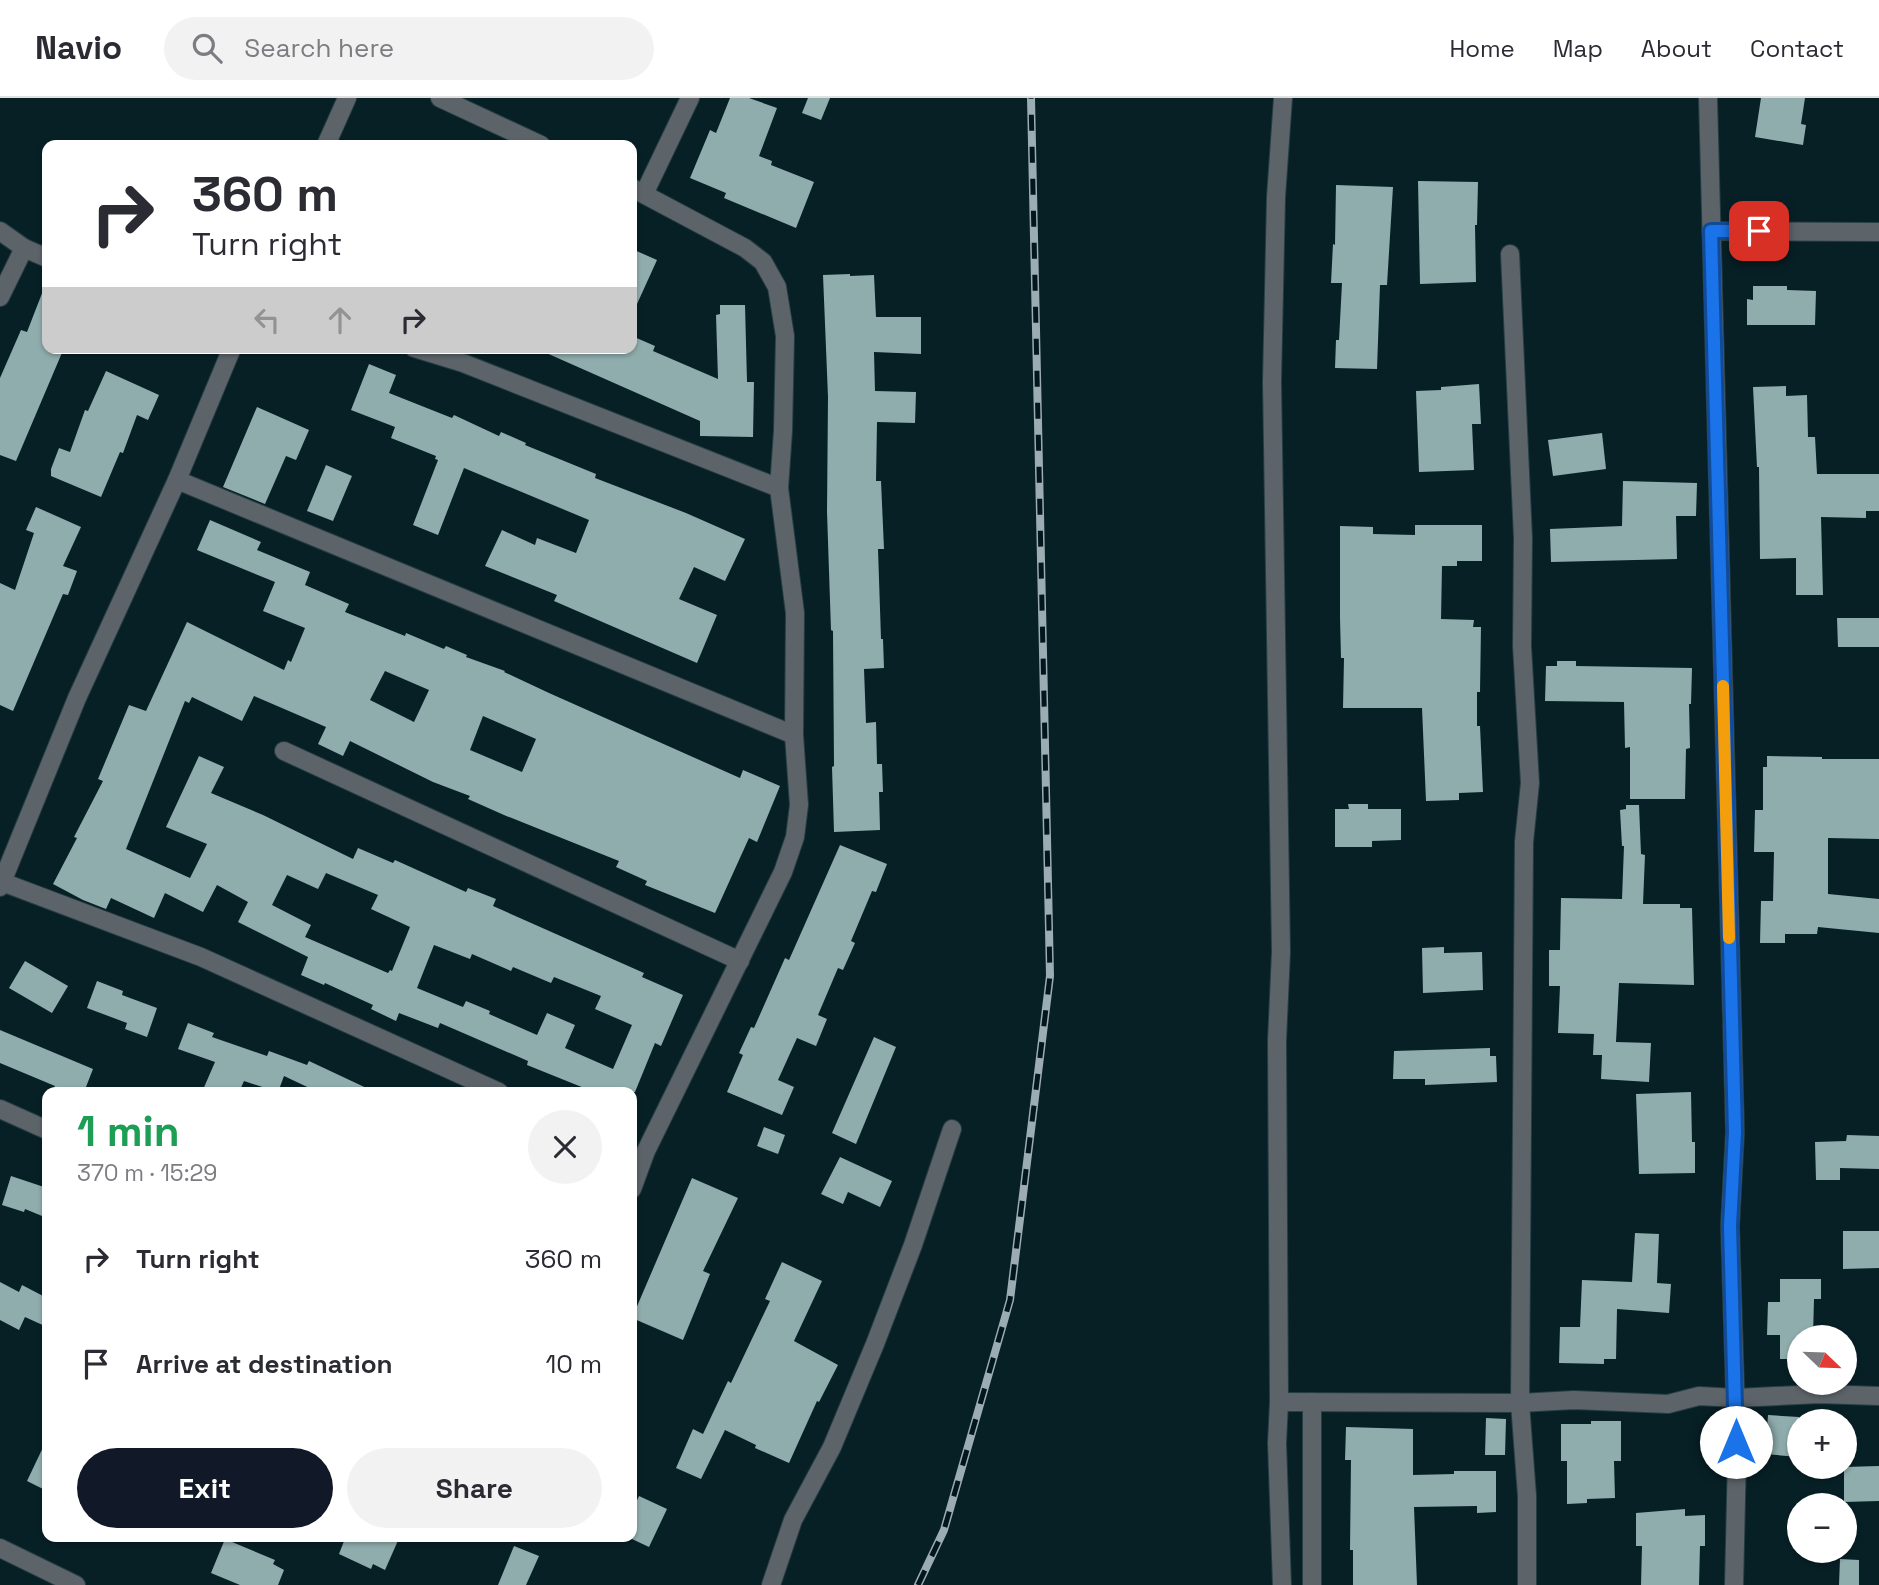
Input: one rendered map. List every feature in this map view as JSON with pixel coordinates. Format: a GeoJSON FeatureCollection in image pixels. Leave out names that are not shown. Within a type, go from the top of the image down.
{"type":"FeatureCollection","features":[{"type":"Feature","properties":{"kind":"street"},"geometry":{"type":"LineString","coordinates":[[328,140],[347,98]]}},
{"type":"Feature","properties":{"kind":"street"},"geometry":{"type":"LineString","coordinates":[[440,98],[530,140]]}},
{"type":"Feature","properties":{"kind":"street"},"geometry":{"type":"LineString","coordinates":[[639,1148],[740,961],[783,872],[795,837],[799,805],[794,735],[795,613],[779,488],[785,336],[777,287],[763,262],[746,248],[638,191],[690,98]]}},
{"type":"Feature","properties":{"kind":"street"},"geometry":{"type":"LineString","coordinates":[[1282,1585],[1277,1443],[1279,1402],[1276,1041],[1281,952],[1272,382],[1276,197],[1283,98]]}},
{"type":"Feature","properties":{"kind":"street"},"geometry":{"type":"LineString","coordinates":[[1708,98],[1735,1132],[1730,1226],[1736,1398],[1734,1585]]}},
{"type":"Feature","properties":{"kind":"street"},"geometry":{"type":"LineString","coordinates":[[1711,231],[1879,232]]}},
{"type":"Feature","properties":{"kind":"street"},"geometry":{"type":"LineString","coordinates":[[0,232],[42,256]]}},
{"type":"Feature","properties":{"kind":"street"},"geometry":{"type":"LineString","coordinates":[[0,297],[24,248]]}},
{"type":"Feature","properties":{"kind":"street"},"geometry":{"type":"LineString","coordinates":[[1510,254],[1523,538],[1521,646],[1530,783],[1524,842],[1520,1403],[1527,1496],[1527,1585]]}},
{"type":"Feature","properties":{"kind":"street"},"geometry":{"type":"LineString","coordinates":[[230,354],[177,480],[77,698],[1,884],[201,957],[488,1087]]}},
{"type":"Feature","properties":{"kind":"street"},"geometry":{"type":"LineString","coordinates":[[434,354],[463,363],[779,488]]}},
{"type":"Feature","properties":{"kind":"street"},"geometry":{"type":"LineString","coordinates":[[177,480],[794,735]]}},
{"type":"Feature","properties":{"kind":"street"},"geometry":{"type":"LineString","coordinates":[[284,751],[740,961]]}},
{"type":"Feature","properties":{"kind":"street"},"geometry":{"type":"LineString","coordinates":[[0,1109],[42,1128]]}},
{"type":"Feature","properties":{"kind":"street"},"geometry":{"type":"LineString","coordinates":[[771,1585],[793,1520],[832,1447],[875,1344],[913,1245],[952,1129]]}},
{"type":"Feature","properties":{"kind":"street"},"geometry":{"type":"LineString","coordinates":[[1279,1402],[1520,1403],[1574,1400],[1668,1404],[1699,1396],[1879,1396]]}},
{"type":"Feature","properties":{"kind":"street"},"geometry":{"type":"LineString","coordinates":[[1312,1402],[1312,1585]]}},
{"type":"Feature","properties":{"kind":"street"},"geometry":{"type":"LineString","coordinates":[[0,1548],[76,1585]]}},
{"type":"Feature","properties":{"kind":"building"},"geometry":{"type":"Polygon","coordinates":[[[730,98],[749,98],[777,108],[759,156],[772,161],[771,165],[814,182],[796,228],[724,198],[726,193],[690,178],[710,130],[716,133],[730,98]]]}},
{"type":"Feature","properties":{"kind":"building"},"geometry":{"type":"Polygon","coordinates":[[[808,98],[830,98],[821,120],[802,113],[808,98]]]}},
{"type":"Feature","properties":{"kind":"building"},"geometry":{"type":"Polygon","coordinates":[[[1761,98],[1805,98],[1801,124],[1806,125],[1803,145],[1755,137],[1761,98]]]}},
{"type":"Feature","properties":{"kind":"building"},"geometry":{"type":"Polygon","coordinates":[[[1418,181],[1478,182],[1475,225],[1476,282],[1420,284],[1418,181]]]}},
{"type":"Feature","properties":{"kind":"building"},"geometry":{"type":"Polygon","coordinates":[[[1336,185],[1393,187],[1387,285],[1380,285],[1377,369],[1335,368],[1342,283],[1331,283],[1336,185]]]}},
{"type":"Feature","properties":{"kind":"building"},"geometry":{"type":"Polygon","coordinates":[[[637,251],[657,260],[637,304],[637,251]]]}},
{"type":"Feature","properties":{"kind":"building"},"geometry":{"type":"Polygon","coordinates":[[[823,275],[874,275],[876,317],[921,317],[921,354],[874,352],[875,391],[916,392],[915,423],[877,422],[876,481],[881,481],[884,549],[878,549],[884,668],[864,669],[866,723],[876,722],[877,764],[882,764],[883,792],[879,792],[880,830],[834,832],[833,631],[827,512],[828,397],[823,275]]]}},
{"type":"Feature","properties":{"kind":"building"},"geometry":{"type":"Polygon","coordinates":[[[1753,286],[1787,286],[1787,290],[1816,291],[1815,325],[1747,325],[1747,299],[1753,300],[1753,286]]]}},
{"type":"Feature","properties":{"kind":"building"},"geometry":{"type":"Polygon","coordinates":[[[42,293],[42,354],[61,354],[16,461],[0,455],[0,378],[21,330],[27,332],[42,293]]]}},
{"type":"Feature","properties":{"kind":"building"},"geometry":{"type":"Polygon","coordinates":[[[720,305],[745,305],[747,382],[754,382],[753,437],[700,436],[700,421],[549,354],[637,354],[637,338],[655,346],[653,351],[718,379],[716,315],[720,314],[720,305]]]}},
{"type":"Feature","properties":{"kind":"building"},"geometry":{"type":"Polygon","coordinates":[[[369,364],[396,375],[389,393],[452,418],[454,415],[499,436],[501,432],[526,443],[525,445],[596,474],[595,478],[745,539],[725,581],[694,567],[679,599],[717,615],[697,663],[554,601],[557,595],[485,566],[502,530],[535,545],[537,538],[576,553],[589,520],[464,468],[438,535],[413,525],[438,460],[435,459],[436,456],[391,438],[395,427],[351,410],[369,364]]]}},
{"type":"Feature","properties":{"kind":"building"},"geometry":{"type":"Polygon","coordinates":[[[106,371],[159,395],[148,420],[137,415],[123,453],[120,452],[101,497],[51,476],[51,469],[59,448],[70,452],[85,410],[88,411],[106,371]]]}},
{"type":"Feature","properties":{"kind":"building"},"geometry":{"type":"Polygon","coordinates":[[[1479,384],[1481,424],[1472,424],[1474,470],[1419,472],[1416,391],[1479,384]]]}},
{"type":"Feature","properties":{"kind":"building"},"geometry":{"type":"Polygon","coordinates":[[[1786,386],[1786,396],[1807,395],[1808,437],[1815,437],[1817,474],[1879,474],[1879,511],[1866,511],[1866,518],[1821,517],[1823,595],[1796,595],[1796,558],[1760,559],[1759,467],[1753,387],[1786,386]]]}},
{"type":"Feature","properties":{"kind":"building"},"geometry":{"type":"Polygon","coordinates":[[[257,407],[309,430],[296,460],[286,456],[265,504],[223,487],[257,407]]]}},
{"type":"Feature","properties":{"kind":"building"},"geometry":{"type":"Polygon","coordinates":[[[1602,433],[1606,469],[1553,476],[1548,440],[1602,433]]]}},
{"type":"Feature","properties":{"kind":"building"},"geometry":{"type":"Polygon","coordinates":[[[326,465],[352,476],[333,521],[307,511],[326,465]]]}},
{"type":"Feature","properties":{"kind":"building"},"geometry":{"type":"Polygon","coordinates":[[[1623,481],[1697,483],[1696,516],[1676,516],[1677,559],[1551,562],[1550,529],[1622,526],[1623,481]]]}},
{"type":"Feature","properties":{"kind":"building"},"geometry":{"type":"Polygon","coordinates":[[[36,507],[81,527],[63,566],[77,571],[68,595],[63,594],[13,711],[0,705],[0,583],[15,590],[34,533],[26,530],[36,507]]]}},
{"type":"Feature","properties":{"kind":"building"},"geometry":{"type":"Polygon","coordinates":[[[210,520],[261,542],[257,550],[310,572],[305,585],[349,604],[345,612],[405,636],[406,633],[444,649],[446,646],[740,778],[743,770],[780,786],[757,842],[749,838],[715,913],[645,885],[647,881],[616,867],[619,861],[468,799],[470,796],[433,782],[350,741],[343,756],[318,744],[326,727],[254,696],[242,721],[192,697],[189,703],[185,701],[126,849],[190,878],[207,844],[166,827],[199,756],[224,767],[211,793],[353,859],[358,848],[393,863],[395,860],[466,892],[468,888],[496,899],[493,906],[644,973],[642,977],[683,995],[661,1046],[655,1043],[637,1087],[582,1087],[527,1065],[528,1061],[440,1023],[438,1028],[399,1013],[396,1021],[371,1009],[373,1005],[301,975],[308,957],[238,922],[248,902],[217,885],[203,912],[165,893],[154,918],[111,898],[106,909],[53,884],[103,781],[98,779],[129,705],[146,711],[187,622],[284,670],[288,660],[291,662],[305,628],[263,611],[275,582],[197,550],[210,520]],[[385,671],[370,700],[414,722],[429,690],[385,671]],[[483,716],[470,750],[522,772],[536,739],[483,716]],[[326,873],[318,889],[287,875],[272,905],[311,925],[305,937],[388,973],[392,971],[410,927],[371,909],[378,895],[326,873]],[[434,945],[417,988],[463,1007],[466,1001],[537,1035],[547,1013],[575,1025],[565,1048],[613,1069],[632,1025],[595,1009],[601,996],[554,977],[551,983],[513,967],[511,971],[472,954],[470,959],[434,945]]]}},
{"type":"Feature","properties":{"kind":"building"},"geometry":{"type":"Polygon","coordinates":[[[1415,525],[1482,525],[1482,561],[1457,561],[1457,566],[1442,566],[1441,619],[1474,620],[1473,627],[1481,627],[1477,726],[1480,726],[1483,792],[1459,793],[1459,800],[1426,801],[1422,708],[1343,708],[1340,526],[1373,527],[1373,534],[1415,535],[1415,525]]]}},
{"type":"Feature","properties":{"kind":"building"},"geometry":{"type":"Polygon","coordinates":[[[1837,618],[1879,618],[1879,647],[1838,647],[1837,618]]]}},
{"type":"Feature","properties":{"kind":"building"},"geometry":{"type":"Polygon","coordinates":[[[1557,661],[1576,661],[1576,666],[1692,668],[1690,748],[1686,749],[1685,799],[1630,799],[1630,747],[1625,748],[1624,702],[1545,701],[1546,666],[1557,666],[1557,661]]]}},
{"type":"Feature","properties":{"kind":"building"},"geometry":{"type":"Polygon","coordinates":[[[1767,756],[1879,759],[1879,839],[1828,838],[1828,894],[1879,899],[1879,933],[1818,927],[1817,934],[1785,934],[1785,943],[1760,943],[1761,901],[1773,901],[1774,852],[1754,852],[1755,810],[1763,810],[1763,767],[1767,767],[1767,756]]]}},
{"type":"Feature","properties":{"kind":"building"},"geometry":{"type":"Polygon","coordinates":[[[1348,804],[1368,804],[1368,809],[1401,809],[1401,840],[1372,841],[1372,847],[1335,847],[1335,809],[1349,809],[1348,804]]]}},
{"type":"Feature","properties":{"kind":"building"},"geometry":{"type":"Polygon","coordinates":[[[1626,805],[1639,805],[1641,854],[1645,855],[1643,904],[1680,904],[1680,908],[1692,908],[1694,985],[1619,983],[1616,1042],[1651,1043],[1649,1082],[1601,1079],[1602,1055],[1593,1055],[1594,1034],[1558,1033],[1560,986],[1549,986],[1549,950],[1560,950],[1561,898],[1622,899],[1624,846],[1620,810],[1626,809],[1626,805]]]}},
{"type":"Feature","properties":{"kind":"building"},"geometry":{"type":"Polygon","coordinates":[[[840,845],[887,864],[876,892],[872,891],[851,941],[855,943],[843,970],[838,968],[818,1015],[827,1019],[816,1046],[797,1038],[778,1080],[794,1087],[782,1115],[727,1092],[743,1055],[739,1053],[751,1027],[754,1028],[785,958],[789,960],[840,845]]]}},
{"type":"Feature","properties":{"kind":"building"},"geometry":{"type":"Polygon","coordinates":[[[1444,947],[1444,953],[1482,952],[1483,990],[1423,993],[1422,948],[1444,947]]]}},
{"type":"Feature","properties":{"kind":"building"},"geometry":{"type":"Polygon","coordinates":[[[25,961],[68,986],[52,1013],[9,988],[25,961]]]}},
{"type":"Feature","properties":{"kind":"building"},"geometry":{"type":"Polygon","coordinates":[[[97,981],[123,991],[122,995],[157,1008],[147,1037],[125,1029],[127,1023],[87,1008],[97,981]]]}},
{"type":"Feature","properties":{"kind":"building"},"geometry":{"type":"Polygon","coordinates":[[[188,1023],[214,1033],[212,1037],[267,1056],[269,1051],[307,1065],[309,1061],[364,1087],[307,1087],[284,1076],[280,1087],[263,1087],[244,1081],[241,1087],[204,1087],[215,1062],[178,1049],[188,1023]]]}},
{"type":"Feature","properties":{"kind":"building"},"geometry":{"type":"Polygon","coordinates":[[[0,1030],[93,1069],[86,1087],[54,1087],[0,1063],[0,1030]]]}},
{"type":"Feature","properties":{"kind":"building"},"geometry":{"type":"Polygon","coordinates":[[[874,1037],[896,1047],[856,1144],[832,1133],[874,1037]]]}},
{"type":"Feature","properties":{"kind":"building"},"geometry":{"type":"Polygon","coordinates":[[[1490,1048],[1490,1056],[1496,1056],[1497,1082],[1425,1085],[1425,1079],[1393,1079],[1394,1051],[1490,1048]]]}},
{"type":"Feature","properties":{"kind":"building"},"geometry":{"type":"Polygon","coordinates":[[[1691,1092],[1695,1173],[1639,1174],[1636,1094],[1691,1092]]]}},
{"type":"Feature","properties":{"kind":"building"},"geometry":{"type":"Polygon","coordinates":[[[764,1127],[785,1135],[778,1154],[757,1146],[764,1127]]]}},
{"type":"Feature","properties":{"kind":"building"},"geometry":{"type":"Polygon","coordinates":[[[1847,1135],[1879,1136],[1879,1169],[1840,1168],[1840,1180],[1816,1180],[1815,1142],[1846,1141],[1847,1135]]]}},
{"type":"Feature","properties":{"kind":"building"},"geometry":{"type":"Polygon","coordinates":[[[840,1157],[892,1181],[880,1207],[848,1192],[843,1204],[821,1194],[840,1157]]]}},
{"type":"Feature","properties":{"kind":"building"},"geometry":{"type":"Polygon","coordinates":[[[11,1176],[42,1186],[42,1216],[25,1209],[24,1212],[2,1205],[11,1176]]]}},
{"type":"Feature","properties":{"kind":"building"},"geometry":{"type":"Polygon","coordinates":[[[692,1178],[738,1198],[703,1271],[710,1274],[683,1340],[637,1320],[637,1306],[692,1178]]]}},
{"type":"Feature","properties":{"kind":"building"},"geometry":{"type":"Polygon","coordinates":[[[1843,1231],[1879,1231],[1879,1268],[1843,1269],[1843,1231]]]}},
{"type":"Feature","properties":{"kind":"building"},"geometry":{"type":"Polygon","coordinates":[[[1635,1233],[1659,1234],[1657,1283],[1671,1284],[1669,1313],[1617,1309],[1616,1359],[1604,1359],[1604,1364],[1559,1363],[1560,1327],[1580,1327],[1582,1280],[1632,1282],[1635,1233]]]}},
{"type":"Feature","properties":{"kind":"building"},"geometry":{"type":"Polygon","coordinates":[[[782,1262],[822,1281],[794,1341],[838,1365],[819,1402],[817,1401],[789,1463],[755,1448],[756,1445],[725,1430],[701,1479],[676,1468],[693,1429],[703,1434],[728,1381],[731,1383],[770,1301],[765,1299],[782,1262]]]}},
{"type":"Feature","properties":{"kind":"building"},"geometry":{"type":"Polygon","coordinates":[[[1780,1279],[1821,1279],[1821,1299],[1814,1299],[1813,1325],[1787,1325],[1787,1359],[1780,1359],[1780,1335],[1767,1335],[1768,1302],[1780,1302],[1780,1279]]]}},
{"type":"Feature","properties":{"kind":"building"},"geometry":{"type":"Polygon","coordinates":[[[0,1282],[19,1292],[22,1285],[42,1295],[42,1325],[25,1317],[19,1330],[0,1320],[0,1282]]]}},
{"type":"Feature","properties":{"kind":"building"},"geometry":{"type":"Polygon","coordinates":[[[1768,1415],[1787,1416],[1787,1456],[1765,1454],[1768,1415]]]}},
{"type":"Feature","properties":{"kind":"building"},"geometry":{"type":"Polygon","coordinates":[[[1486,1418],[1506,1419],[1505,1455],[1485,1455],[1486,1418]]]}},
{"type":"Feature","properties":{"kind":"building"},"geometry":{"type":"Polygon","coordinates":[[[1591,1421],[1621,1421],[1621,1461],[1614,1461],[1615,1498],[1587,1499],[1587,1503],[1567,1504],[1567,1461],[1561,1461],[1561,1424],[1591,1424],[1591,1421]]]}},
{"type":"Feature","properties":{"kind":"building"},"geometry":{"type":"Polygon","coordinates":[[[1346,1427],[1413,1429],[1413,1475],[1496,1471],[1496,1512],[1477,1513],[1477,1506],[1414,1507],[1417,1585],[1353,1585],[1353,1550],[1350,1550],[1351,1460],[1345,1460],[1346,1427]]]}},
{"type":"Feature","properties":{"kind":"building"},"geometry":{"type":"Polygon","coordinates":[[[42,1450],[42,1488],[27,1481],[42,1450]]]}},
{"type":"Feature","properties":{"kind":"building"},"geometry":{"type":"Polygon","coordinates":[[[1879,1466],[1879,1501],[1857,1502],[1857,1493],[1844,1493],[1844,1479],[1857,1479],[1857,1467],[1879,1466]]]}},
{"type":"Feature","properties":{"kind":"building"},"geometry":{"type":"Polygon","coordinates":[[[639,1496],[667,1509],[649,1547],[637,1541],[639,1496]]]}},
{"type":"Feature","properties":{"kind":"building"},"geometry":{"type":"Polygon","coordinates":[[[1685,1509],[1685,1516],[1705,1515],[1705,1546],[1700,1546],[1699,1585],[1641,1585],[1642,1546],[1636,1546],[1636,1513],[1685,1509]]]}},
{"type":"Feature","properties":{"kind":"building"},"geometry":{"type":"Polygon","coordinates":[[[224,1542],[232,1542],[275,1560],[273,1564],[284,1570],[278,1585],[240,1585],[211,1573],[224,1542]]]}},
{"type":"Feature","properties":{"kind":"building"},"geometry":{"type":"Polygon","coordinates":[[[344,1542],[397,1542],[385,1570],[373,1564],[371,1569],[339,1554],[344,1542]]]}},
{"type":"Feature","properties":{"kind":"building"},"geometry":{"type":"Polygon","coordinates":[[[514,1546],[539,1556],[526,1585],[498,1585],[514,1546]]]}},
{"type":"Feature","properties":{"kind":"building"},"geometry":{"type":"Polygon","coordinates":[[[1859,1560],[1859,1585],[1839,1585],[1840,1563],[1857,1563],[1859,1560]]]}},
{"type":"Feature","properties":{"kind":"railway"},"geometry":{"type":"LineString","coordinates":[[918,1585],[944,1530],[1010,1300],[1050,976],[1031,98]]}},
{"type":"Feature","properties":{"kind":"slow traffic"},"geometry":{"type":"LineString","coordinates":[[1723,686],[1729,938]]}},
{"type":"Feature","properties":{"kind":"route"},"geometry":{"type":"LineString","coordinates":[[1736,1442],[1730,1226],[1735,1132],[1711,231],[1759,231]]}}]}
